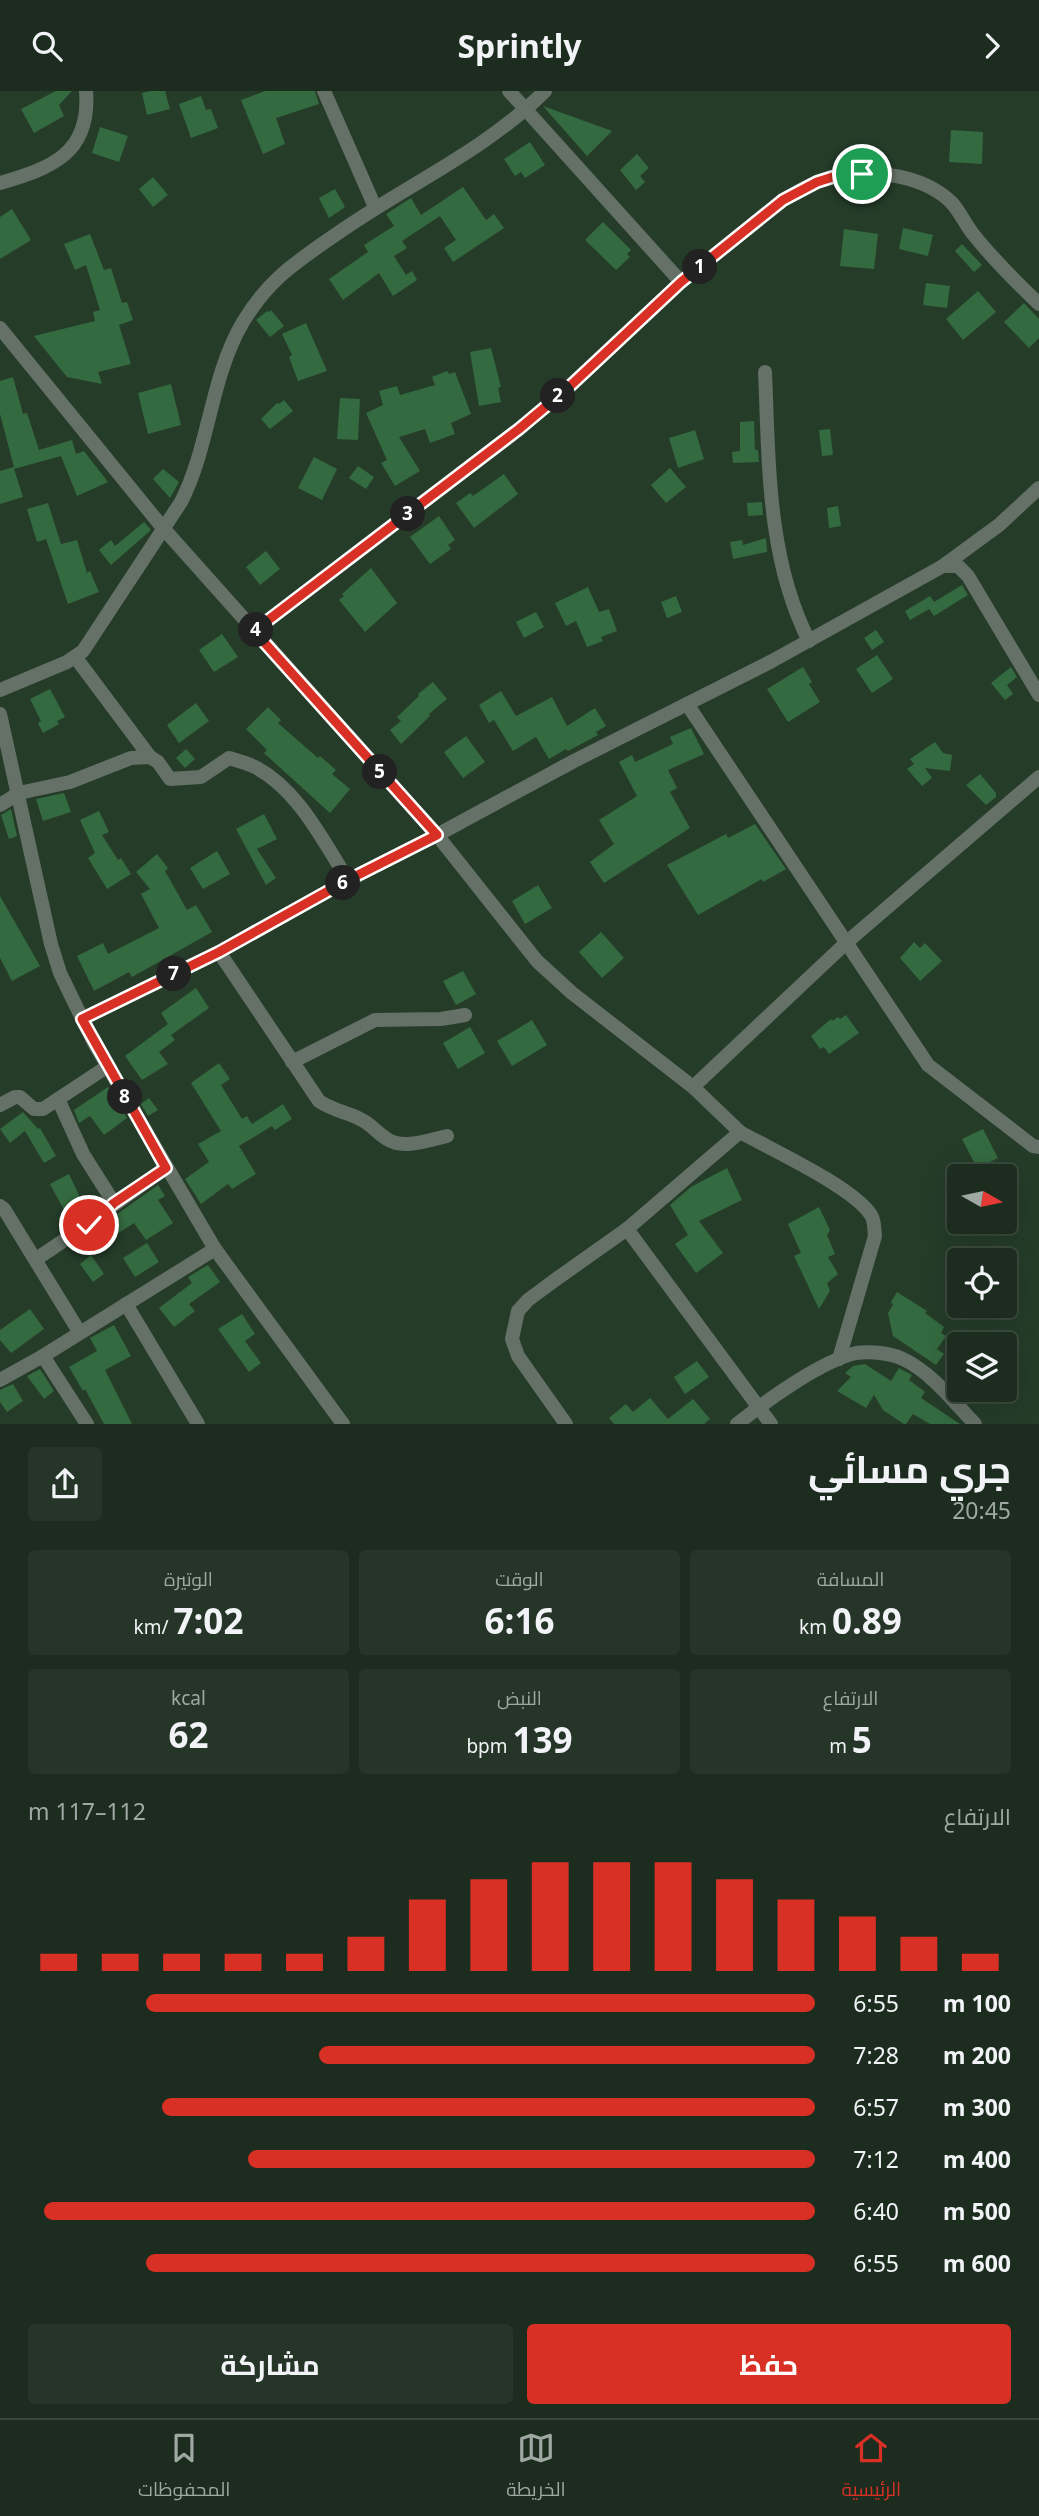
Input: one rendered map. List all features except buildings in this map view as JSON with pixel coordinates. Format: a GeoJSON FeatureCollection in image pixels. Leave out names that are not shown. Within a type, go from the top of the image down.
{"type":"FeatureCollection","features":[{"type":"Feature","properties":{"kind":"street"},"geometry":{"type":"LineString","coordinates":[[0,183],[43,170],[66,154],[86,120],[86,91]]}},
{"type":"Feature","properties":{"kind":"street"},"geometry":{"type":"LineString","coordinates":[[324,91],[375,207]]}},
{"type":"Feature","properties":{"kind":"street"},"geometry":{"type":"LineString","coordinates":[[509,91],[681,282]]}},
{"type":"Feature","properties":{"kind":"street"},"geometry":{"type":"LineString","coordinates":[[0,690],[76,658],[83,651],[192,481],[219,379],[243,323],[264,292],[283,271],[375,207],[487,139],[525,111],[545,91]]}},
{"type":"Feature","properties":{"kind":"street"},"geometry":{"type":"LineString","coordinates":[[254,631],[519,429],[569,387],[681,282],[783,200],[799,191],[836,176],[876,175],[923,184],[954,205],[972,233],[1039,304]]}},
{"type":"Feature","properties":{"kind":"street"},"geometry":{"type":"LineString","coordinates":[[0,328],[163,528],[437,835],[537,961],[572,993],[693,1087],[740,1132],[836,1185],[861,1202],[873,1217],[875,1236],[839,1359]]}},
{"type":"Feature","properties":{"kind":"street"},"geometry":{"type":"LineString","coordinates":[[765,372],[774,520],[785,581],[795,614],[809,641]]}},
{"type":"Feature","properties":{"kind":"street"},"geometry":{"type":"LineString","coordinates":[[82,1019],[219,952],[348,880],[809,641],[943,566],[999,524],[1039,488]]}},
{"type":"Feature","properties":{"kind":"street"},"geometry":{"type":"LineString","coordinates":[[943,566],[958,566],[968,576],[1039,695]]}},
{"type":"Feature","properties":{"kind":"street"},"geometry":{"type":"LineString","coordinates":[[76,658],[150,757],[158,762],[170,779],[201,777],[229,758],[260,770],[285,790],[303,812],[348,880]]}},
{"type":"Feature","properties":{"kind":"street"},"geometry":{"type":"LineString","coordinates":[[687,704],[928,1065],[1032,1146],[1039,1147]]}},
{"type":"Feature","properties":{"kind":"street"},"geometry":{"type":"LineString","coordinates":[[0,714],[51,944],[60,973],[82,1019],[215,1249],[342,1424]]}},
{"type":"Feature","properties":{"kind":"street"},"geometry":{"type":"LineString","coordinates":[[0,805],[19,793],[70,782],[131,758],[150,757]]}},
{"type":"Feature","properties":{"kind":"street"},"geometry":{"type":"LineString","coordinates":[[693,1087],[846,942],[1039,777]]}},
{"type":"Feature","properties":{"kind":"street"},"geometry":{"type":"LineString","coordinates":[[219,952],[319,1101],[363,1120],[389,1141],[406,1144],[447,1136]]}},
{"type":"Feature","properties":{"kind":"street"},"geometry":{"type":"LineString","coordinates":[[292,1062],[375,1020],[442,1019],[465,1015]]}},
{"type":"Feature","properties":{"kind":"street"},"geometry":{"type":"LineString","coordinates":[[0,1105],[20,1097],[38,1111],[108,1066]]}},
{"type":"Feature","properties":{"kind":"street"},"geometry":{"type":"LineString","coordinates":[[58,1099],[83,1154],[114,1203]]}},
{"type":"Feature","properties":{"kind":"street"},"geometry":{"type":"LineString","coordinates":[[566,1424],[518,1356],[512,1339],[518,1311],[528,1300],[627,1229],[740,1132]]}},
{"type":"Feature","properties":{"kind":"street"},"geometry":{"type":"LineString","coordinates":[[36,1259],[89,1225],[114,1203],[166,1168]]}},
{"type":"Feature","properties":{"kind":"street"},"geometry":{"type":"LineString","coordinates":[[0,1206],[36,1259],[80,1333]]}},
{"type":"Feature","properties":{"kind":"street"},"geometry":{"type":"LineString","coordinates":[[627,1229],[771,1424]]}},
{"type":"Feature","properties":{"kind":"street"},"geometry":{"type":"LineString","coordinates":[[0,1380],[215,1249]]}},
{"type":"Feature","properties":{"kind":"street"},"geometry":{"type":"LineString","coordinates":[[126,1304],[198,1424]]}},
{"type":"Feature","properties":{"kind":"street"},"geometry":{"type":"LineString","coordinates":[[737,1424],[758,1407],[839,1359],[859,1353],[888,1353],[906,1360],[937,1384],[975,1424]]}},
{"type":"Feature","properties":{"kind":"street"},"geometry":{"type":"LineString","coordinates":[[43,1356],[87,1424]]}},
{"type":"Feature","properties":{"kind":"route"},"geometry":{"type":"LineString","coordinates":[[89,1225],[114,1203],[166,1168],[82,1019],[219,952],[348,880],[437,835],[254,631],[519,429],[609,351],[681,282],[783,200],[817,182],[836,176],[862,174]]}}]}
